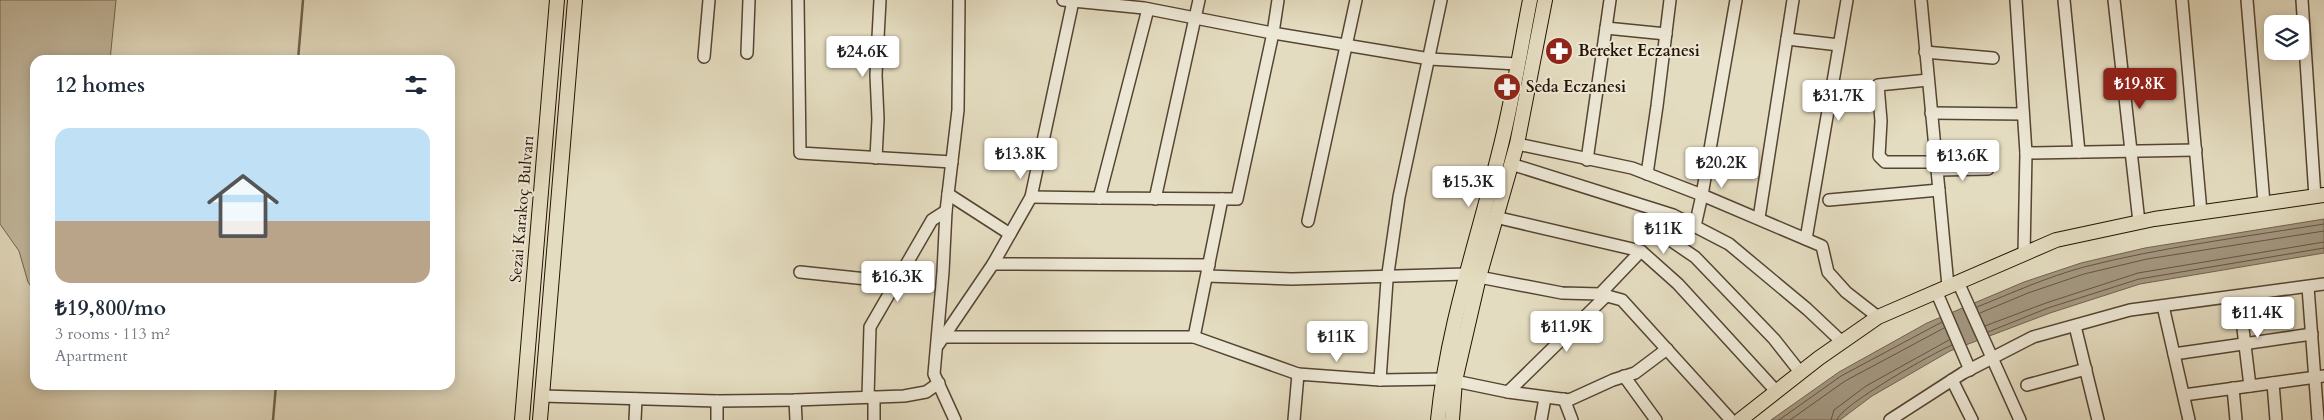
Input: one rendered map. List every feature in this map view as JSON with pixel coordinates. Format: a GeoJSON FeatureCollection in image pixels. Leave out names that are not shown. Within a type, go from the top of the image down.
{"type":"FeatureCollection","features":[{"type":"Feature","properties":{"kind":"main road","name":"Sezai Karakoç Bulvarı"},"geometry":{"type":"LineString","coordinates":[[522,420],[557,0]]}},
{"type":"Feature","properties":{"kind":"main road"},"geometry":{"type":"LineString","coordinates":[[540,420],[575,0]]}},
{"type":"Feature","properties":{"kind":"main road"},"geometry":{"type":"LineString","coordinates":[[1438,420],[1449,380],[1500,152],[1530,0]]}},
{"type":"Feature","properties":{"kind":"main road"},"geometry":{"type":"LineString","coordinates":[[1472,276],[1495,217],[1517,144],[1546,0]]}},
{"type":"Feature","properties":{"kind":"main road"},"geometry":{"type":"LineString","coordinates":[[1740,420],[1800,372],[1878,317],[2056,240],[2139,222],[2319,196]]}},
{"type":"Feature","properties":{"kind":"main road"},"geometry":{"type":"LineString","coordinates":[[1449,380],[1452,420]]}},
{"type":"Feature","properties":{"kind":"street"},"geometry":{"type":"LineString","coordinates":[[704,57],[708,0]]}},
{"type":"Feature","properties":{"kind":"street"},"geometry":{"type":"LineString","coordinates":[[747,52],[749,0]]}},
{"type":"Feature","properties":{"kind":"street"},"geometry":{"type":"LineString","coordinates":[[798,0],[800,153],[952,162]]}},
{"type":"Feature","properties":{"kind":"street"},"geometry":{"type":"LineString","coordinates":[[876,158],[878,119],[876,76],[880,0]]}},
{"type":"Feature","properties":{"kind":"street"},"geometry":{"type":"LineString","coordinates":[[956,420],[934,374],[940,342],[946,211],[958,110],[959,0]]}},
{"type":"Feature","properties":{"kind":"street"},"geometry":{"type":"LineString","coordinates":[[1155,199],[1199,0]]}},
{"type":"Feature","properties":{"kind":"street"},"geometry":{"type":"LineString","coordinates":[[1031,197],[1237,199],[1273,33],[1278,0]]}},
{"type":"Feature","properties":{"kind":"street"},"geometry":{"type":"LineString","coordinates":[[1308,222],[1356,0]]}},
{"type":"Feature","properties":{"kind":"street"},"geometry":{"type":"LineString","coordinates":[[1380,380],[1387,276],[1399,197],[1430,59],[1441,0]]}},
{"type":"Feature","properties":{"kind":"street"},"geometry":{"type":"LineString","coordinates":[[1587,160],[1610,0]]}},
{"type":"Feature","properties":{"kind":"street"},"geometry":{"type":"LineString","coordinates":[[1646,174],[1670,0]]}},
{"type":"Feature","properties":{"kind":"street"},"geometry":{"type":"LineString","coordinates":[[1695,226],[1736,0]]}},
{"type":"Feature","properties":{"kind":"street"},"geometry":{"type":"LineString","coordinates":[[1759,218],[1793,0]]}},
{"type":"Feature","properties":{"kind":"street"},"geometry":{"type":"LineString","coordinates":[[1806,239],[1846,0]]}},
{"type":"Feature","properties":{"kind":"street"},"geometry":{"type":"LineString","coordinates":[[1922,0],[1925,52],[1947,286],[1970,370]]}},
{"type":"Feature","properties":{"kind":"street"},"geometry":{"type":"LineString","coordinates":[[2016,0],[2026,153],[2024,254]]}},
{"type":"Feature","properties":{"kind":"street"},"geometry":{"type":"LineString","coordinates":[[2064,0],[2079,152]]}},
{"type":"Feature","properties":{"kind":"street"},"geometry":{"type":"LineString","coordinates":[[2114,0],[2139,222]]}},
{"type":"Feature","properties":{"kind":"street"},"geometry":{"type":"LineString","coordinates":[[2182,0],[2201,212]]}},
{"type":"Feature","properties":{"kind":"street"},"geometry":{"type":"LineString","coordinates":[[2247,0],[2264,203]]}},
{"type":"Feature","properties":{"kind":"street"},"geometry":{"type":"LineString","coordinates":[[2302,0],[2319,196]]}},
{"type":"Feature","properties":{"kind":"street"},"geometry":{"type":"LineString","coordinates":[[940,342],[993,264],[1031,197],[1068,1],[1094,2],[1148,9],[1273,33],[1430,59],[1517,64]]}},
{"type":"Feature","properties":{"kind":"street"},"geometry":{"type":"LineString","coordinates":[[1099,198],[1148,9]]}},
{"type":"Feature","properties":{"kind":"street"},"geometry":{"type":"LineString","coordinates":[[1606,28],[1666,34]]}},
{"type":"Feature","properties":{"kind":"street"},"geometry":{"type":"LineString","coordinates":[[1787,39],[1839,44]]}},
{"type":"Feature","properties":{"kind":"street"},"geometry":{"type":"LineString","coordinates":[[1925,52],[1993,58]]}},
{"type":"Feature","properties":{"kind":"street"},"geometry":{"type":"LineString","coordinates":[[1928,80],[1878,85],[1881,121],[1879,156],[1885,162],[1988,169]]}},
{"type":"Feature","properties":{"kind":"street"},"geometry":{"type":"LineString","coordinates":[[1931,112],[2022,114]]}},
{"type":"Feature","properties":{"kind":"street"},"geometry":{"type":"LineString","coordinates":[[1517,144],[1632,168],[1759,218],[1822,246],[1828,272],[1846,292],[1878,317]]}},
{"type":"Feature","properties":{"kind":"street"},"geometry":{"type":"LineString","coordinates":[[2026,153],[2196,150]]}},
{"type":"Feature","properties":{"kind":"street"},"geometry":{"type":"LineString","coordinates":[[1511,164],[1657,209],[1730,244],[1807,309],[1842,342]]}},
{"type":"Feature","properties":{"kind":"street"},"geometry":{"type":"LineString","coordinates":[[1829,200],[1939,190]]}},
{"type":"Feature","properties":{"kind":"street"},"geometry":{"type":"LineString","coordinates":[[948,194],[1010,234]]}},
{"type":"Feature","properties":{"kind":"street"},"geometry":{"type":"LineString","coordinates":[[1194,337],[1222,199]]}},
{"type":"Feature","properties":{"kind":"street"},"geometry":{"type":"LineString","coordinates":[[874,420],[871,397],[870,327],[932,220],[946,211]]}},
{"type":"Feature","properties":{"kind":"street"},"geometry":{"type":"LineString","coordinates":[[1495,217],[1641,251],[1678,284],[1776,391]]}},
{"type":"Feature","properties":{"kind":"street"},"geometry":{"type":"LineString","coordinates":[[1657,231],[1696,257],[1774,340],[1800,372]]}},
{"type":"Feature","properties":{"kind":"street"},"geometry":{"type":"LineString","coordinates":[[1508,392],[1604,294],[1641,251]]}},
{"type":"Feature","properties":{"kind":"street"},"geometry":{"type":"LineString","coordinates":[[993,264],[1208,271],[1292,279],[1472,276],[1562,293],[1604,294],[1622,300],[1731,420]]}},
{"type":"Feature","properties":{"kind":"street"},"geometry":{"type":"LineString","coordinates":[[800,272],[896,282]]}},
{"type":"Feature","properties":{"kind":"street"},"geometry":{"type":"LineString","coordinates":[[1890,420],[1952,380],[2033,337],[2130,310],[2324,284]]}},
{"type":"Feature","properties":{"kind":"street"},"geometry":{"type":"LineString","coordinates":[[1947,286],[1993,358],[2020,420]]}},
{"type":"Feature","properties":{"kind":"street"},"geometry":{"type":"LineString","coordinates":[[2308,287],[2312,334],[2320,376],[2318,420]]}},
{"type":"Feature","properties":{"kind":"street"},"geometry":{"type":"LineString","coordinates":[[2239,296],[2250,386]]}},
{"type":"Feature","properties":{"kind":"street"},"geometry":{"type":"LineString","coordinates":[[2162,306],[2189,420]]}},
{"type":"Feature","properties":{"kind":"street"},"geometry":{"type":"LineString","coordinates":[[2075,326],[2098,420]]}},
{"type":"Feature","properties":{"kind":"street"},"geometry":{"type":"LineString","coordinates":[[2174,354],[2312,334]]}},
{"type":"Feature","properties":{"kind":"street"},"geometry":{"type":"LineString","coordinates":[[940,342],[1194,337],[1298,374],[1380,380],[1449,380],[1508,392],[1568,400],[1624,376],[1636,373],[1667,349]]}},
{"type":"Feature","properties":{"kind":"street"},"geometry":{"type":"LineString","coordinates":[[2027,385],[2086,369]]}},
{"type":"Feature","properties":{"kind":"street"},"geometry":{"type":"LineString","coordinates":[[1294,420],[1298,374]]}},
{"type":"Feature","properties":{"kind":"street"},"geometry":{"type":"LineString","coordinates":[[1624,376],[1656,420]]}},
{"type":"Feature","properties":{"kind":"street"},"geometry":{"type":"LineString","coordinates":[[2184,395],[2320,376]]}},
{"type":"Feature","properties":{"kind":"street"},"geometry":{"type":"LineString","coordinates":[[1952,380],[1972,420]]}},
{"type":"Feature","properties":{"kind":"street"},"geometry":{"type":"LineString","coordinates":[[542,396],[717,401],[795,400],[871,397],[926,392],[939,383]]}},
{"type":"Feature","properties":{"kind":"street"},"geometry":{"type":"LineString","coordinates":[[2273,383],[2276,420]]}},
{"type":"Feature","properties":{"kind":"street"},"geometry":{"type":"LineString","coordinates":[[2233,388],[2236,420]]}},
{"type":"Feature","properties":{"kind":"street"},"geometry":{"type":"LineString","coordinates":[[1541,420],[1545,398]]}},
{"type":"Feature","properties":{"kind":"street"},"geometry":{"type":"LineString","coordinates":[[635,420],[636,399]]}},
{"type":"Feature","properties":{"kind":"street"},"geometry":{"type":"LineString","coordinates":[[1564,399],[1572,420]]}},
{"type":"Feature","properties":{"kind":"street"},"geometry":{"type":"LineString","coordinates":[[795,400],[796,420]]}},
{"type":"Feature","properties":{"kind":"street"},"geometry":{"type":"LineString","coordinates":[[717,401],[717,420]]}},
{"type":"Feature","properties":{"kind":"shaded area"},"geometry":{"type":"Polygon","coordinates":[[[0,0],[116,0],[110,55],[30,55],[30,285],[19,251],[0,224],[0,0]]]}},
{"type":"Feature","properties":{"kind":"water"},"geometry":{"type":"Polygon","coordinates":[[[2324,219],[2324,253],[2140,284],[2050,313],[1950,351],[1872,396],[1840,420],[1771,420],[1839,372],[1927,323],[2024,282],[2081,263],[2145,248],[2324,219]]]}},
{"type":"Feature","properties":{"kind":"waterway"},"geometry":{"type":"LineString","coordinates":[[298,55],[303,0]]}},
{"type":"Feature","properties":{"kind":"waterway"},"geometry":{"type":"LineString","coordinates":[[273,420],[276,390]]}},
{"type":"Feature","properties":{"kind":"place","name":"Bereket Eczanesi"},"geometry":{"type":"Point","coordinates":[1559,51]}},
{"type":"Feature","properties":{"kind":"place","name":"Seda Eczanesi"},"geometry":{"type":"Point","coordinates":[1507,87]}}]}
